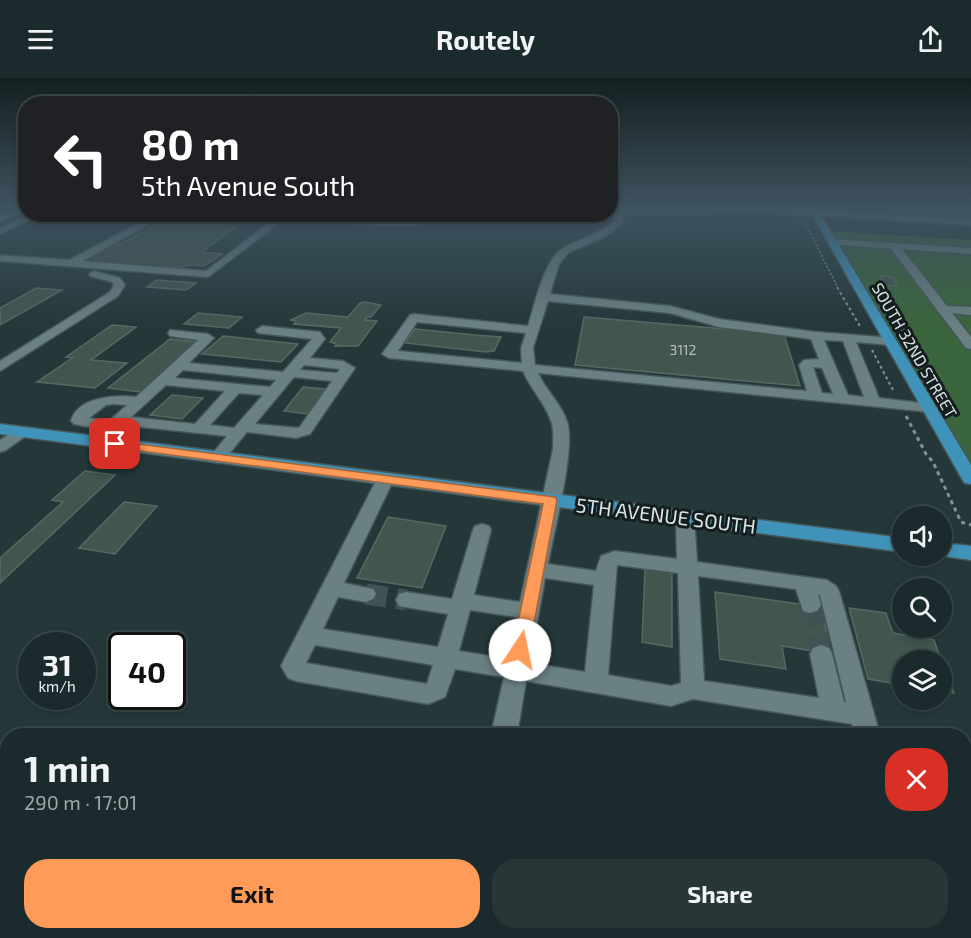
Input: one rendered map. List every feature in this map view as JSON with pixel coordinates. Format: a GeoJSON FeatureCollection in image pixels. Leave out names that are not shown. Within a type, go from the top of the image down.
{"type":"FeatureCollection","features":[{"type":"Feature","properties":{"kind":"main road","name":"SOUTH 32ND STREET"},"geometry":{"type":"LineString","coordinates":[[836,247],[971,479]]}},
{"type":"Feature","properties":{"kind":"main road","name":"5TH AVENUE SOUTH"},"geometry":{"type":"LineString","coordinates":[[0,429],[892,544]]}},
{"type":"Feature","properties":{"kind":"main road"},"geometry":{"type":"LineString","coordinates":[[952,551],[971,553]]}},
{"type":"Feature","properties":{"kind":"street"},"geometry":{"type":"LineString","coordinates":[[70,264],[101,247]]}},
{"type":"Feature","properties":{"kind":"street"},"geometry":{"type":"LineString","coordinates":[[0,258],[208,274],[243,247]]}},
{"type":"Feature","properties":{"kind":"street"},"geometry":{"type":"LineString","coordinates":[[505,728],[561,449],[560,424],[552,406],[537,387],[529,369],[527,348],[554,262],[566,250],[573,247]]}},
{"type":"Feature","properties":{"kind":"street"},"geometry":{"type":"LineString","coordinates":[[895,247],[971,345]]}},
{"type":"Feature","properties":{"kind":"street"},"geometry":{"type":"LineString","coordinates":[[911,247],[971,251]]}},
{"type":"Feature","properties":{"kind":"street"},"geometry":{"type":"LineString","coordinates":[[0,266],[100,274],[116,280],[120,285],[114,294],[0,367]]}},
{"type":"Feature","properties":{"kind":"street"},"geometry":{"type":"LineString","coordinates":[[543,297],[670,310],[719,323],[816,336],[890,340]]}},
{"type":"Feature","properties":{"kind":"street"},"geometry":{"type":"LineString","coordinates":[[943,309],[971,311]]}},
{"type":"Feature","properties":{"kind":"street"},"geometry":{"type":"LineString","coordinates":[[533,330],[414,318],[389,354],[930,408]]}},
{"type":"Feature","properties":{"kind":"street"},"geometry":{"type":"LineString","coordinates":[[217,458],[318,339],[316,335],[262,330]]}},
{"type":"Feature","properties":{"kind":"street"},"geometry":{"type":"LineString","coordinates":[[95,441],[164,381],[208,338],[174,333]]}},
{"type":"Feature","properties":{"kind":"street"},"geometry":{"type":"LineString","coordinates":[[816,336],[842,399]]}},
{"type":"Feature","properties":{"kind":"street"},"geometry":{"type":"LineString","coordinates":[[848,338],[873,402]]}},
{"type":"Feature","properties":{"kind":"street"},"geometry":{"type":"LineString","coordinates":[[140,402],[109,398],[101,400],[79,418],[79,422],[296,433],[304,431],[348,368],[343,365],[301,361]]}},
{"type":"Feature","properties":{"kind":"street"},"geometry":{"type":"LineString","coordinates":[[816,397],[806,365],[809,363],[829,364]]}},
{"type":"Feature","properties":{"kind":"street"},"geometry":{"type":"LineString","coordinates":[[180,366],[341,378]]}},
{"type":"Feature","properties":{"kind":"street"},"geometry":{"type":"LineString","coordinates":[[164,381],[274,392]]}},
{"type":"Feature","properties":{"kind":"street"},"geometry":{"type":"LineString","coordinates":[[198,429],[236,388]]}},
{"type":"Feature","properties":{"kind":"street"},"geometry":{"type":"LineString","coordinates":[[0,447],[21,432]]}},
{"type":"Feature","properties":{"kind":"street"},"geometry":{"type":"LineString","coordinates":[[385,479],[293,666],[296,671],[428,694],[437,690],[482,530]]}},
{"type":"Feature","properties":{"kind":"street"},"geometry":{"type":"LineString","coordinates":[[685,517],[693,689]]}},
{"type":"Feature","properties":{"kind":"street"},"geometry":{"type":"LineString","coordinates":[[596,684],[608,561],[615,558],[820,585],[829,591],[864,725]]}},
{"type":"Feature","properties":{"kind":"street"},"geometry":{"type":"LineString","coordinates":[[537,570],[605,579]]}},
{"type":"Feature","properties":{"kind":"street"},"geometry":{"type":"LineString","coordinates":[[805,583],[810,605]]}},
{"type":"Feature","properties":{"kind":"street"},"geometry":{"type":"LineString","coordinates":[[332,589],[366,594]]}},
{"type":"Feature","properties":{"kind":"street"},"geometry":{"type":"LineString","coordinates":[[406,600],[528,611]]}},
{"type":"Feature","properties":{"kind":"street"},"geometry":{"type":"LineString","coordinates":[[309,635],[671,696],[693,689],[834,710],[864,725]]}},
{"type":"Feature","properties":{"kind":"street"},"geometry":{"type":"LineString","coordinates":[[821,654],[834,710]]}},
{"type":"Feature","properties":{"kind":"path"},"geometry":{"type":"LineString","coordinates":[[823,247],[844,300],[926,454],[933,462],[961,522],[971,525]]}},
{"type":"Feature","properties":{"kind":"green space"},"geometry":{"type":"Polygon","coordinates":[[[835,247],[971,247],[971,479],[835,247]]]}},
{"type":"Feature","properties":{"kind":"building"},"geometry":{"type":"Polygon","coordinates":[[[106,247],[209,247],[202,252],[222,254],[204,266],[186,265],[178,270],[88,263],[89,261],[82,260],[106,247]]]}},
{"type":"Feature","properties":{"kind":"building"},"geometry":{"type":"Polygon","coordinates":[[[881,276],[892,277],[898,286],[886,285],[881,276]]]}},
{"type":"Feature","properties":{"kind":"building"},"geometry":{"type":"Polygon","coordinates":[[[157,280],[196,283],[186,290],[147,287],[157,280]]]}},
{"type":"Feature","properties":{"kind":"building"},"geometry":{"type":"Polygon","coordinates":[[[36,288],[62,290],[0,325],[0,308],[36,288]]]}},
{"type":"Feature","properties":{"kind":"building"},"geometry":{"type":"Polygon","coordinates":[[[360,303],[381,305],[371,317],[365,320],[377,321],[358,346],[335,346],[337,344],[330,342],[341,328],[294,324],[296,321],[291,320],[306,313],[348,317],[360,303]]]}},
{"type":"Feature","properties":{"kind":"building"},"geometry":{"type":"Polygon","coordinates":[[[198,313],[242,317],[229,328],[184,324],[198,313]]]}},
{"type":"Feature","properties":{"kind":"building"},"geometry":{"type":"Polygon","coordinates":[[[584,317],[784,334],[800,386],[575,365],[584,317]]]}},
{"type":"Feature","properties":{"kind":"building"},"geometry":{"type":"Polygon","coordinates":[[[112,325],[136,327],[91,360],[127,363],[95,388],[37,382],[72,358],[66,357],[112,325]]]}},
{"type":"Feature","properties":{"kind":"building"},"geometry":{"type":"Polygon","coordinates":[[[415,329],[501,337],[494,351],[486,352],[405,343],[415,329]]]}},
{"type":"Feature","properties":{"kind":"building"},"geometry":{"type":"Polygon","coordinates":[[[223,336],[298,344],[281,362],[202,354],[223,336]]]}},
{"type":"Feature","properties":{"kind":"building"},"geometry":{"type":"Polygon","coordinates":[[[170,339],[199,342],[140,392],[108,388],[170,339]]]}},
{"type":"Feature","properties":{"kind":"building"},"geometry":{"type":"Polygon","coordinates":[[[303,387],[326,389],[308,414],[284,411],[303,387]]]}},
{"type":"Feature","properties":{"kind":"building"},"geometry":{"type":"Polygon","coordinates":[[[172,395],[203,398],[182,419],[150,415],[172,395]]]}},
{"type":"Feature","properties":{"kind":"building"},"geometry":{"type":"Polygon","coordinates":[[[85,471],[115,475],[0,583],[0,558],[63,502],[52,500],[85,471]]]}},
{"type":"Feature","properties":{"kind":"building"},"geometry":{"type":"Polygon","coordinates":[[[124,502],[157,506],[115,554],[79,548],[124,502]]]}},
{"type":"Feature","properties":{"kind":"building"},"geometry":{"type":"Polygon","coordinates":[[[388,517],[446,526],[422,588],[357,578],[388,517]]]}},
{"type":"Feature","properties":{"kind":"building"},"geometry":{"type":"Polygon","coordinates":[[[645,569],[672,573],[672,647],[642,642],[645,569]]]}},
{"type":"Feature","properties":{"kind":"building"},"geometry":{"type":"Polygon","coordinates":[[[715,592],[821,607],[831,654],[782,646],[786,669],[720,659],[715,592]]]}},
{"type":"Feature","properties":{"kind":"building"},"geometry":{"type":"Polygon","coordinates":[[[849,608],[886,613],[892,630],[892,638],[934,640],[938,650],[892,650],[892,683],[868,679],[849,608]]]}},
{"type":"Feature","properties":{"kind":"tunnel"},"geometry":{"type":"LineString","coordinates":[[366,594],[406,600]]}},
{"type":"Feature","properties":{"kind":"tunnel"},"geometry":{"type":"LineString","coordinates":[[810,605],[821,654]]}},
{"type":"Feature","properties":{"kind":"route"},"geometry":{"type":"LineString","coordinates":[[115,444],[550,500],[520,650]]}}]}
